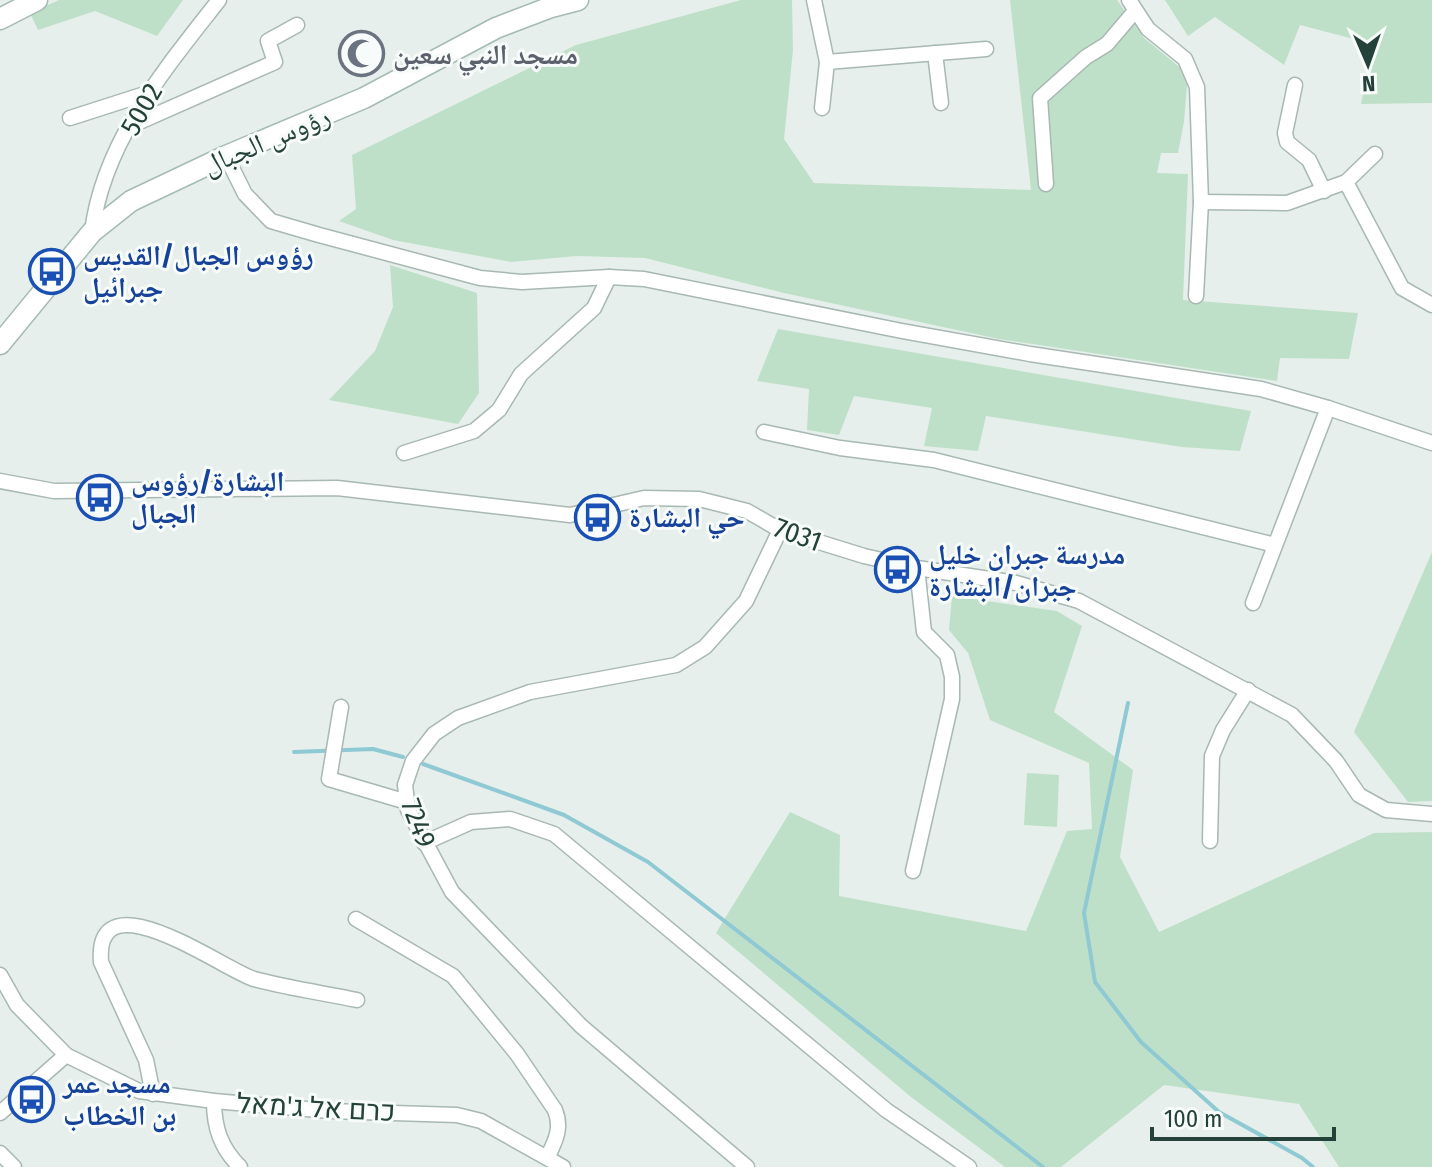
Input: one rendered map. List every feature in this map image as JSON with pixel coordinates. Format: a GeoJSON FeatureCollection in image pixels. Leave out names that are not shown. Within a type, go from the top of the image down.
{"type":"FeatureCollection","features":[{"type":"Feature","properties":{"kind":"street"},"geometry":{"type":"LineString","coordinates":[[0,19],[37,0]]}},
{"type":"Feature","properties":{"kind":"street","name":"5002"},"geometry":{"type":"LineString","coordinates":[[92,232],[101,185],[128,127],[159,76],[219,0]]}},
{"type":"Feature","properties":{"kind":"street","name":"رؤوس الجبال"},"geometry":{"type":"LineString","coordinates":[[0,344],[92,232],[131,201],[226,156],[364,98],[496,28],[578,0]]}},
{"type":"Feature","properties":{"kind":"street"},"geometry":{"type":"LineString","coordinates":[[814,0],[827,62],[822,108]]}},
{"type":"Feature","properties":{"kind":"street"},"geometry":{"type":"LineString","coordinates":[[1046,184],[1040,98],[1086,57],[1107,44],[1132,6],[1148,29],[1185,59],[1197,87],[1201,202],[1196,296]]}},
{"type":"Feature","properties":{"kind":"street"},"geometry":{"type":"LineString","coordinates":[[128,127],[275,62],[268,41],[297,25]]}},
{"type":"Feature","properties":{"kind":"street"},"geometry":{"type":"LineString","coordinates":[[827,62],[986,49]]}},
{"type":"Feature","properties":{"kind":"street"},"geometry":{"type":"LineString","coordinates":[[935,53],[941,103]]}},
{"type":"Feature","properties":{"kind":"street"},"geometry":{"type":"LineString","coordinates":[[1295,85],[1285,133],[1287,142],[1309,160],[1324,191]]}},
{"type":"Feature","properties":{"kind":"street"},"geometry":{"type":"LineString","coordinates":[[70,118],[151,92]]}},
{"type":"Feature","properties":{"kind":"street"},"geometry":{"type":"LineString","coordinates":[[1201,202],[1287,203],[1346,182],[1375,154]]}},
{"type":"Feature","properties":{"kind":"street"},"geometry":{"type":"LineString","coordinates":[[226,156],[245,194],[271,221],[480,278],[522,282],[609,277],[644,279],[1030,354],[1261,389],[1432,443]]}},
{"type":"Feature","properties":{"kind":"street"},"geometry":{"type":"LineString","coordinates":[[1346,182],[1402,288],[1432,305]]}},
{"type":"Feature","properties":{"kind":"street"},"geometry":{"type":"LineString","coordinates":[[404,453],[474,431],[499,410],[521,374],[594,308],[609,277]]}},
{"type":"Feature","properties":{"kind":"street"},"geometry":{"type":"LineString","coordinates":[[1253,603],[1328,408]]}},
{"type":"Feature","properties":{"kind":"street"},"geometry":{"type":"LineString","coordinates":[[764,432],[840,448],[934,460],[1275,545]]}},
{"type":"Feature","properties":{"kind":"street","name":"7031"},"geometry":{"type":"LineString","coordinates":[[0,481],[54,491],[337,488],[570,515],[644,498],[699,499],[747,511],[780,530],[864,556],[917,568],[1016,583],[1079,601],[1292,715],[1336,761],[1359,795],[1386,810],[1432,814]]}},
{"type":"Feature","properties":{"kind":"street","name":"7249"},"geometry":{"type":"LineString","coordinates":[[747,1167],[581,1026],[452,892],[408,810],[405,785],[413,761],[434,734],[458,718],[530,692],[676,665],[705,647],[746,601],[780,530]]}},
{"type":"Feature","properties":{"kind":"street"},"geometry":{"type":"LineString","coordinates":[[913,871],[952,699],[947,655],[924,632],[917,568]]}},
{"type":"Feature","properties":{"kind":"street"},"geometry":{"type":"LineString","coordinates":[[1210,841],[1212,756],[1223,730],[1248,690]]}},
{"type":"Feature","properties":{"kind":"street"},"geometry":{"type":"LineString","coordinates":[[341,707],[329,779],[407,802]]}},
{"type":"Feature","properties":{"kind":"street"},"geometry":{"type":"LineString","coordinates":[[424,843],[471,822],[510,819],[554,834],[886,1110],[969,1167]]}},
{"type":"Feature","properties":{"kind":"street"},"geometry":{"type":"LineString","coordinates":[[356,919],[453,976],[508,1043],[559,1120],[559,1130],[548,1156]]}},
{"type":"Feature","properties":{"kind":"street"},"geometry":{"type":"LineString","coordinates":[[153,1094],[146,1060],[101,962],[105,939],[114,927],[127,923],[149,927],[252,978],[357,1000]]}},
{"type":"Feature","properties":{"kind":"street","name":"כרם אל ג'מאל"},"geometry":{"type":"LineString","coordinates":[[0,975],[17,1005],[66,1055],[139,1091],[329,1111],[457,1115],[481,1121],[563,1167]]}},
{"type":"Feature","properties":{"kind":"street"},"geometry":{"type":"LineString","coordinates":[[0,1113],[66,1055]]}},
{"type":"Feature","properties":{"kind":"street"},"geometry":{"type":"LineString","coordinates":[[214,1101],[214,1125],[224,1148],[240,1167]]}},
{"type":"Feature","properties":{"kind":"street"},"geometry":{"type":"LineString","coordinates":[[0,1153],[14,1167]]}},
{"type":"Feature","properties":{"kind":"green space"},"geometry":{"type":"Polygon","coordinates":[[[59,0],[183,0],[157,36],[95,11],[38,30],[30,13],[59,0]]]}},
{"type":"Feature","properties":{"kind":"green space"},"geometry":{"type":"Polygon","coordinates":[[[741,0],[792,0],[793,50],[784,139],[814,183],[1031,190],[1010,0],[1117,0],[1144,38],[1188,74],[1178,153],[1161,153],[1157,173],[1188,174],[1183,300],[1358,313],[1349,359],[1280,358],[1277,381],[999,339],[784,293],[645,258],[576,256],[511,262],[393,240],[339,221],[356,209],[352,155],[576,45],[741,0]]]}},
{"type":"Feature","properties":{"kind":"green space"},"geometry":{"type":"Polygon","coordinates":[[[1165,0],[1432,0],[1432,103],[1361,104],[1373,44],[1300,25],[1284,65],[1215,17],[1188,36],[1165,0]]]}},
{"type":"Feature","properties":{"kind":"green space"},"geometry":{"type":"Polygon","coordinates":[[[390,265],[477,293],[479,393],[458,424],[329,400],[375,351],[393,307],[390,265]]]}},
{"type":"Feature","properties":{"kind":"green space"},"geometry":{"type":"Polygon","coordinates":[[[778,329],[1251,411],[1240,451],[1182,447],[986,416],[978,451],[924,446],[932,408],[854,396],[839,435],[807,430],[809,389],[757,381],[778,329]]]}},
{"type":"Feature","properties":{"kind":"green space"},"geometry":{"type":"Polygon","coordinates":[[[1432,552],[1432,801],[1408,802],[1354,732],[1432,552]]]}},
{"type":"Feature","properties":{"kind":"green space"},"geometry":{"type":"Polygon","coordinates":[[[952,596],[1057,611],[1082,626],[1054,712],[1133,770],[1120,857],[1159,932],[1374,833],[1432,832],[1432,1167],[1339,1167],[1299,1104],[1164,1085],[1061,1167],[1005,1167],[911,1097],[716,933],[790,812],[840,835],[839,896],[1026,931],[1067,831],[1092,829],[1089,763],[990,720],[968,653],[949,630],[952,596]]]}},
{"type":"Feature","properties":{"kind":"green space"},"geometry":{"type":"Polygon","coordinates":[[[1027,773],[1059,775],[1057,827],[1024,825],[1027,773]]]}},
{"type":"Feature","properties":{"kind":"waterway"},"geometry":{"type":"LineString","coordinates":[[1128,703],[1084,913],[1095,982],[1141,1042],[1219,1112],[1313,1167]]}},
{"type":"Feature","properties":{"kind":"waterway"},"geometry":{"type":"LineString","coordinates":[[294,752],[373,749],[403,757]]}},
{"type":"Feature","properties":{"kind":"waterway"},"geometry":{"type":"LineString","coordinates":[[423,764],[564,815],[648,862],[1043,1167]]}},
{"type":"Feature","properties":{"kind":"place","name":"مسجد النبي سعين"},"geometry":{"type":"Point","coordinates":[362,54]}},
{"type":"Feature","properties":{"kind":"place","name":"رؤوس الجبال/القديس جبرائيل"},"geometry":{"type":"Point","coordinates":[52,271]}},
{"type":"Feature","properties":{"kind":"place","name":"البشارة/رؤوس الجبال"},"geometry":{"type":"Point","coordinates":[100,497]}},
{"type":"Feature","properties":{"kind":"place","name":"حي البشارة"},"geometry":{"type":"Point","coordinates":[598,517]}},
{"type":"Feature","properties":{"kind":"place","name":"مدرسة جبران خليل جبران/البشارة"},"geometry":{"type":"Point","coordinates":[898,570]}},
{"type":"Feature","properties":{"kind":"place","name":"مسجد عمر بن الخطاب"},"geometry":{"type":"Point","coordinates":[32,1099]}}]}
